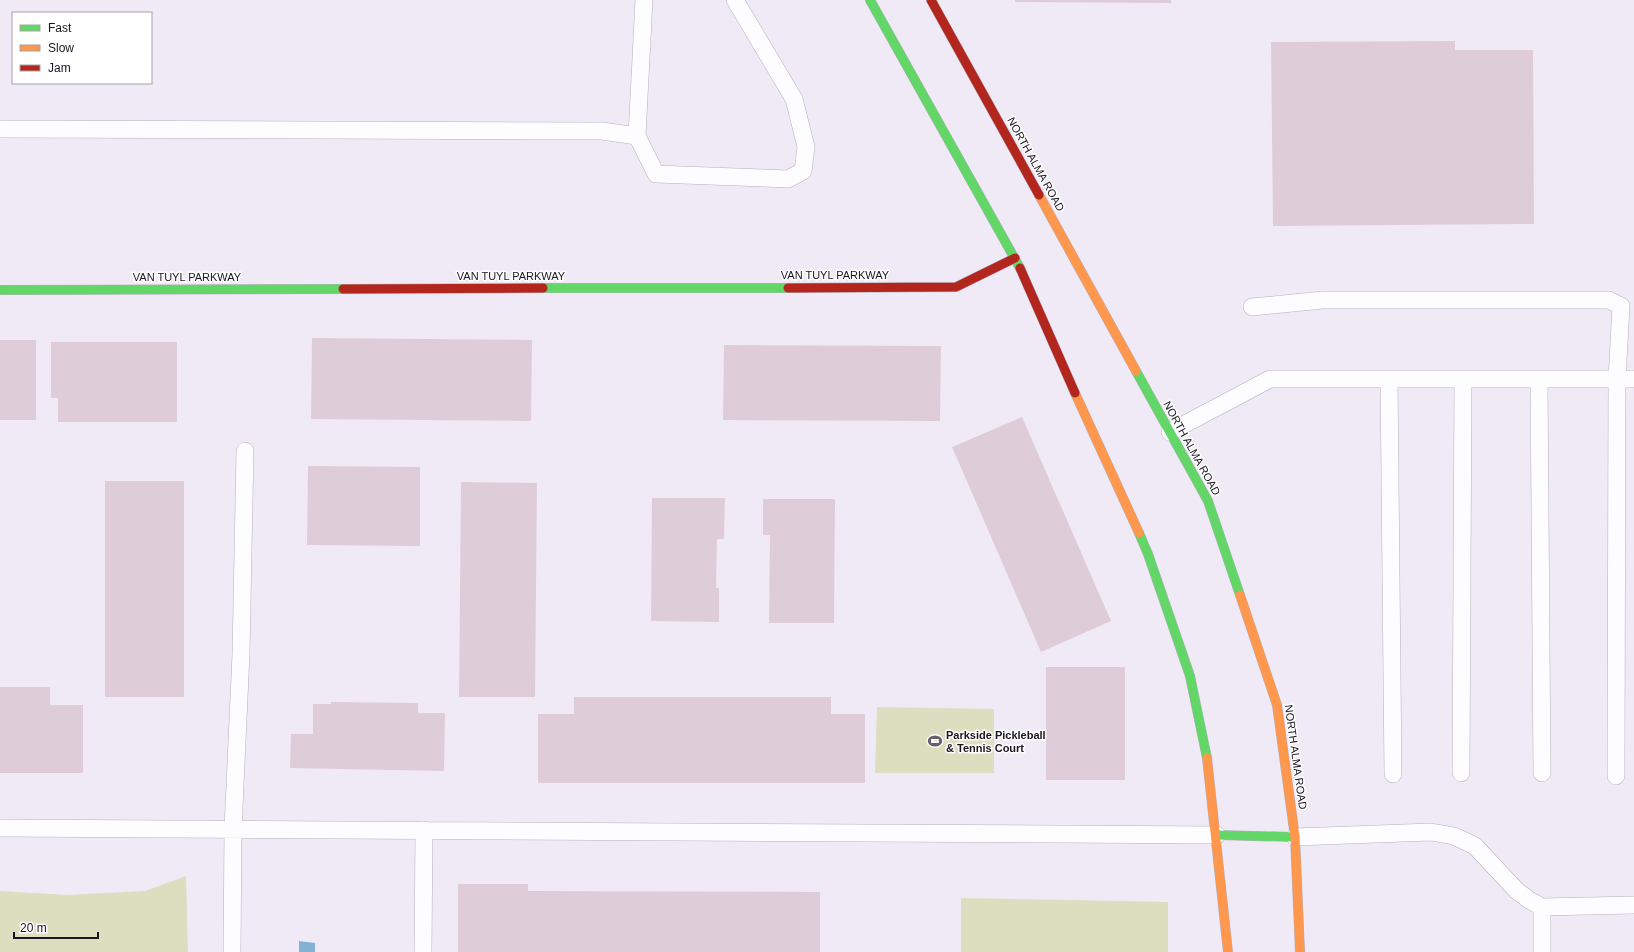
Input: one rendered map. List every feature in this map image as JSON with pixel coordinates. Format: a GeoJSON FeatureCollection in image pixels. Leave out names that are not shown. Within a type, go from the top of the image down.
{"type":"FeatureCollection","features":[{"type":"Feature","properties":{"kind":"main road"},"geometry":{"type":"LineString","coordinates":[[870,0],[1016,258],[1148,554],[1190,676],[1210,771],[1228,952]]}},
{"type":"Feature","properties":{"kind":"main road","name":"NORTH ALMA ROAD"},"geometry":{"type":"LineString","coordinates":[[931,0],[1208,501],[1277,705],[1295,837],[1300,952]]}},
{"type":"Feature","properties":{"kind":"main road","name":"VAN TUYL PARKWAY"},"geometry":{"type":"LineString","coordinates":[[0,290],[956,287],[1016,258]]}},
{"type":"Feature","properties":{"kind":"main road"},"geometry":{"type":"LineString","coordinates":[[1217,835],[1295,837]]}},
{"type":"Feature","properties":{"kind":"lane"},"geometry":{"type":"LineString","coordinates":[[644,0],[637,136],[656,174],[788,179],[803,171],[806,147],[794,99],[735,0]]}},
{"type":"Feature","properties":{"kind":"lane"},"geometry":{"type":"LineString","coordinates":[[0,129],[602,131],[637,136]]}},
{"type":"Feature","properties":{"kind":"lane"},"geometry":{"type":"LineString","coordinates":[[1252,307],[1323,300],[1609,300],[1621,306],[1617,378],[1616,776]]}},
{"type":"Feature","properties":{"kind":"lane"},"geometry":{"type":"LineString","coordinates":[[1170,432],[1270,378],[1634,378]]}},
{"type":"Feature","properties":{"kind":"lane"},"geometry":{"type":"LineString","coordinates":[[1390,378],[1393,774]]}},
{"type":"Feature","properties":{"kind":"lane"},"geometry":{"type":"LineString","coordinates":[[1461,772],[1463,378]]}},
{"type":"Feature","properties":{"kind":"lane"},"geometry":{"type":"LineString","coordinates":[[1539,378],[1542,774]]}},
{"type":"Feature","properties":{"kind":"lane"},"geometry":{"type":"LineString","coordinates":[[232,952],[233,829],[241,654],[245,451]]}},
{"type":"Feature","properties":{"kind":"lane"},"geometry":{"type":"LineString","coordinates":[[0,828],[1217,835]]}},
{"type":"Feature","properties":{"kind":"lane"},"geometry":{"type":"LineString","coordinates":[[422,952],[424,830]]}},
{"type":"Feature","properties":{"kind":"lane"},"geometry":{"type":"LineString","coordinates":[[1295,837],[1431,832],[1454,836],[1475,846],[1516,890],[1529,900],[1542,907],[1634,905]]}},
{"type":"Feature","properties":{"kind":"lane"},"geometry":{"type":"LineString","coordinates":[[1542,907],[1542,952]]}},
{"type":"Feature","properties":{"kind":"green space","name":"Parkside Pickleball & Tennis Court"},"geometry":{"type":"Polygon","coordinates":[[[877,707],[994,709],[994,773],[875,773],[877,707]]]}},
{"type":"Feature","properties":{"kind":"green space"},"geometry":{"type":"Polygon","coordinates":[[[186,876],[188,952],[0,952],[0,891],[68,895],[145,891],[186,876]]]}},
{"type":"Feature","properties":{"kind":"green space"},"geometry":{"type":"Polygon","coordinates":[[[961,898],[1168,902],[1168,952],[961,952],[961,898]]]}},
{"type":"Feature","properties":{"kind":"water"},"geometry":{"type":"Polygon","coordinates":[[[299,941],[315,943],[315,952],[299,952],[299,941]]]}},
{"type":"Feature","properties":{"kind":"building"},"geometry":{"type":"Polygon","coordinates":[[[1015,0],[1171,0],[1171,3],[1015,2],[1015,0]]]}},
{"type":"Feature","properties":{"kind":"building"},"geometry":{"type":"Polygon","coordinates":[[[1455,41],[1455,50],[1533,50],[1534,224],[1273,226],[1271,42],[1455,41]]]}},
{"type":"Feature","properties":{"kind":"building"},"geometry":{"type":"Polygon","coordinates":[[[312,338],[532,340],[531,421],[311,419],[312,338]]]}},
{"type":"Feature","properties":{"kind":"building"},"geometry":{"type":"Polygon","coordinates":[[[0,340],[36,340],[36,420],[0,420],[0,340]]]}},
{"type":"Feature","properties":{"kind":"building"},"geometry":{"type":"Polygon","coordinates":[[[51,342],[177,342],[177,422],[58,422],[58,398],[51,398],[51,342]]]}},
{"type":"Feature","properties":{"kind":"building"},"geometry":{"type":"Polygon","coordinates":[[[724,345],[941,346],[940,421],[723,420],[724,345]]]}},
{"type":"Feature","properties":{"kind":"building"},"geometry":{"type":"Polygon","coordinates":[[[1022,417],[1111,621],[1041,652],[952,447],[1022,417]]]}},
{"type":"Feature","properties":{"kind":"building"},"geometry":{"type":"Polygon","coordinates":[[[308,466],[420,467],[420,546],[307,545],[308,466]]]}},
{"type":"Feature","properties":{"kind":"building"},"geometry":{"type":"Polygon","coordinates":[[[105,481],[184,481],[184,697],[105,697],[105,481]]]}},
{"type":"Feature","properties":{"kind":"building"},"geometry":{"type":"Polygon","coordinates":[[[461,482],[537,483],[535,697],[459,697],[461,482]]]}},
{"type":"Feature","properties":{"kind":"building"},"geometry":{"type":"Polygon","coordinates":[[[652,498],[725,498],[724,539],[717,539],[716,588],[719,588],[719,622],[651,621],[652,498]]]}},
{"type":"Feature","properties":{"kind":"building"},"geometry":{"type":"Polygon","coordinates":[[[763,499],[835,499],[834,623],[769,623],[770,535],[763,535],[763,499]]]}},
{"type":"Feature","properties":{"kind":"building"},"geometry":{"type":"Polygon","coordinates":[[[1046,667],[1125,667],[1125,780],[1046,780],[1046,667]]]}},
{"type":"Feature","properties":{"kind":"building"},"geometry":{"type":"Polygon","coordinates":[[[0,687],[50,687],[50,705],[83,705],[83,773],[0,773],[0,687]]]}},
{"type":"Feature","properties":{"kind":"building"},"geometry":{"type":"Polygon","coordinates":[[[574,697],[831,697],[831,714],[865,714],[865,783],[538,783],[538,714],[574,714],[574,697]]]}},
{"type":"Feature","properties":{"kind":"building"},"geometry":{"type":"Polygon","coordinates":[[[331,702],[418,703],[418,713],[445,713],[444,771],[290,768],[291,734],[313,734],[313,704],[331,704],[331,702]]]}},
{"type":"Feature","properties":{"kind":"building"},"geometry":{"type":"Polygon","coordinates":[[[458,884],[528,884],[528,891],[820,892],[820,952],[458,952],[458,884]]]}},
{"type":"Feature","properties":{"kind":"traffic: fast"},"geometry":{"type":"LineString","coordinates":[[870,0],[1020,268]]}},
{"type":"Feature","properties":{"kind":"traffic: fast"},"geometry":{"type":"LineString","coordinates":[[543,288],[788,288]]}},
{"type":"Feature","properties":{"kind":"traffic: fast"},"geometry":{"type":"LineString","coordinates":[[0,290],[343,289]]}},
{"type":"Feature","properties":{"kind":"traffic: fast"},"geometry":{"type":"LineString","coordinates":[[1136,371],[1208,501],[1240,595]]}},
{"type":"Feature","properties":{"kind":"traffic: fast"},"geometry":{"type":"LineString","coordinates":[[1139,533],[1148,554],[1190,676],[1207,758]]}},
{"type":"Feature","properties":{"kind":"traffic: fast"},"geometry":{"type":"LineString","coordinates":[[1217,835],[1295,837]]}},
{"type":"Feature","properties":{"kind":"traffic: slow"},"geometry":{"type":"LineString","coordinates":[[1039,195],[1136,371]]}},
{"type":"Feature","properties":{"kind":"traffic: slow"},"geometry":{"type":"LineString","coordinates":[[1075,393],[1139,533]]}},
{"type":"Feature","properties":{"kind":"traffic: slow"},"geometry":{"type":"LineString","coordinates":[[1240,595],[1277,705],[1295,837],[1300,952]]}},
{"type":"Feature","properties":{"kind":"traffic: slow"},"geometry":{"type":"LineString","coordinates":[[1207,758],[1228,952]]}},
{"type":"Feature","properties":{"kind":"traffic: jam"},"geometry":{"type":"LineString","coordinates":[[931,0],[1039,195]]}},
{"type":"Feature","properties":{"kind":"traffic: jam"},"geometry":{"type":"LineString","coordinates":[[788,288],[956,287],[1015,258]]}},
{"type":"Feature","properties":{"kind":"traffic: jam"},"geometry":{"type":"LineString","coordinates":[[1020,268],[1075,393]]}},
{"type":"Feature","properties":{"kind":"traffic: jam"},"geometry":{"type":"LineString","coordinates":[[343,289],[543,288]]}},
{"type":"Feature","properties":{"kind":"place","name":"Parkside Pickleball & Tennis Court"},"geometry":{"type":"Point","coordinates":[935,741]}}]}
